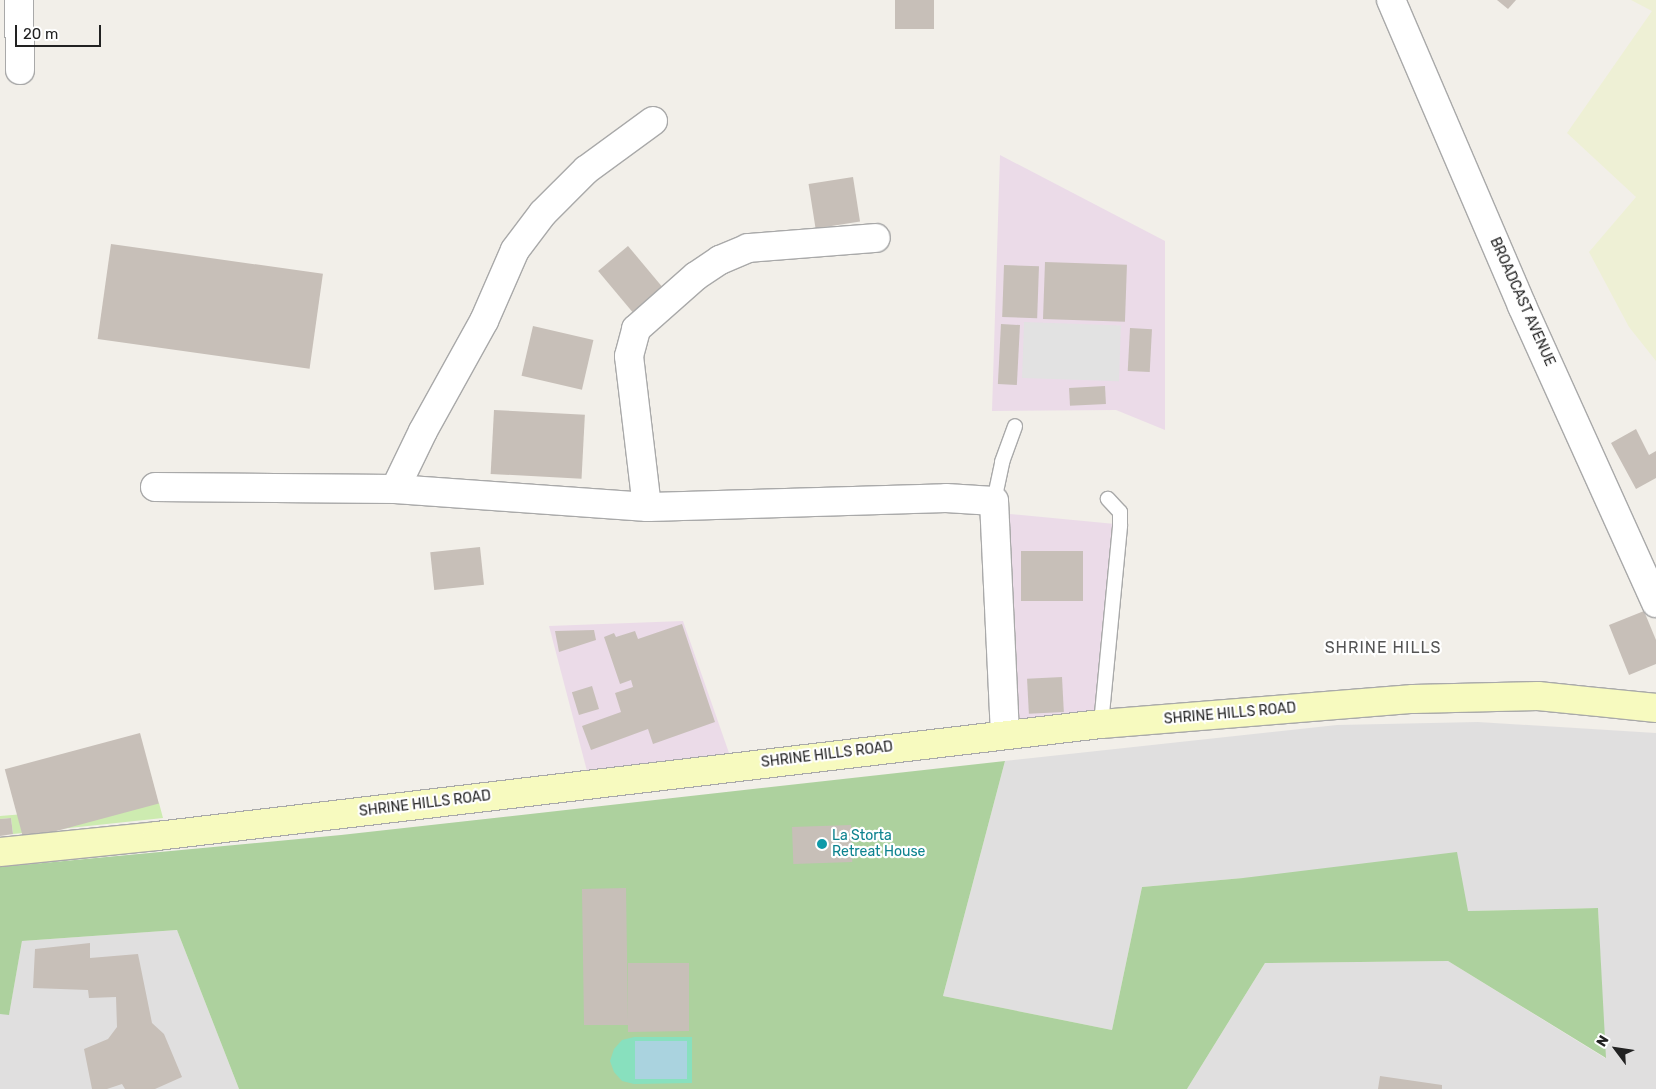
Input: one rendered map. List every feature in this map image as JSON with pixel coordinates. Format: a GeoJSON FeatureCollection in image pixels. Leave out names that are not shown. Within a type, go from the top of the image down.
{"type":"FeatureCollection","features":[{"type":"Feature","properties":{"kind":"street"},"geometry":{"type":"LineString","coordinates":[[19,0],[20,70]]}},
{"type":"Feature","properties":{"kind":"street","name":"BROADCAST AVENUE"},"geometry":{"type":"LineString","coordinates":[[1390,0],[1522,306],[1656,603]]}},
{"type":"Feature","properties":{"kind":"street"},"geometry":{"type":"LineString","coordinates":[[395,489],[423,431],[484,321],[516,250],[543,213],[586,170],[653,121]]}},
{"type":"Feature","properties":{"kind":"street"},"geometry":{"type":"LineString","coordinates":[[647,507],[629,356],[636,329],[696,276],[720,260],[748,248],[876,238]]}},
{"type":"Feature","properties":{"kind":"street"},"geometry":{"type":"LineString","coordinates":[[155,487],[395,489],[647,507],[946,498],[994,501],[1005,733]]}},
{"type":"Feature","properties":{"kind":"street","name":"SHRINE HILLS ROAD"},"geometry":{"type":"LineString","coordinates":[[0,852],[166,835],[1005,733],[1101,724],[1442,698],[1538,696],[1656,708]]}},
{"type":"Feature","properties":{"kind":"lane"},"geometry":{"type":"LineString","coordinates":[[994,501],[1015,426]]}},
{"type":"Feature","properties":{"kind":"lane"},"geometry":{"type":"LineString","coordinates":[[1101,724],[1120,525],[1120,512],[1108,499]]}},
{"type":"Feature","properties":{"kind":"shaded area"},"geometry":{"type":"Polygon","coordinates":[[[1000,155],[1165,241],[1165,430],[1116,410],[992,411],[1000,155]]]}},
{"type":"Feature","properties":{"kind":"shaded area"},"geometry":{"type":"Polygon","coordinates":[[[1024,322],[1121,325],[1119,381],[1022,378],[1024,322]]]}},
{"type":"Feature","properties":{"kind":"shaded area"},"geometry":{"type":"Polygon","coordinates":[[[999,513],[1115,524],[1097,720],[1010,728],[999,513]]]}},
{"type":"Feature","properties":{"kind":"shaded area"},"geometry":{"type":"Polygon","coordinates":[[[683,621],[729,753],[587,771],[549,626],[683,621]]]}},
{"type":"Feature","properties":{"kind":"shaded area"},"geometry":{"type":"Polygon","coordinates":[[[1478,722],[1656,733],[1656,1089],[1187,1089],[1265,963],[1448,961],[1605,1058],[1598,908],[1468,911],[1243,878],[1142,887],[1112,1030],[943,996],[1005,761],[1337,725],[1478,722]]]}},
{"type":"Feature","properties":{"kind":"shaded area"},"geometry":{"type":"Polygon","coordinates":[[[177,930],[239,1089],[0,1089],[0,1014],[9,1014],[22,941],[177,930]]]}},
{"type":"Feature","properties":{"kind":"green space"},"geometry":{"type":"Polygon","coordinates":[[[1631,0],[1656,0],[1656,361],[1629,327],[1589,252],[1636,197],[1567,133],[1652,11],[1631,0]]]}},
{"type":"Feature","properties":{"kind":"green space"},"geometry":{"type":"Polygon","coordinates":[[[1005,761],[943,996],[1112,1030],[1142,887],[1243,878],[1457,852],[1468,911],[1598,908],[1606,1058],[1448,961],[1265,963],[1187,1089],[239,1089],[177,930],[22,941],[9,1015],[0,1014],[0,867],[341,835],[1005,761]]]}},
{"type":"Feature","properties":{"kind":"green space"},"geometry":{"type":"Polygon","coordinates":[[[159,803],[163,818],[13,834],[11,818],[0,819],[0,816],[159,803]]]}},
{"type":"Feature","properties":{"kind":"green space"},"geometry":{"type":"Polygon","coordinates":[[[634,1037],[692,1037],[692,1083],[634,1084],[622,1081],[614,1072],[610,1061],[614,1049],[622,1040],[634,1037]]]}},
{"type":"Feature","properties":{"kind":"water"},"geometry":{"type":"Polygon","coordinates":[[[635,1041],[687,1041],[687,1079],[635,1079],[635,1041]]]}},
{"type":"Feature","properties":{"kind":"building"},"geometry":{"type":"Polygon","coordinates":[[[895,0],[934,0],[934,29],[895,29],[895,0]]]}},
{"type":"Feature","properties":{"kind":"building"},"geometry":{"type":"Polygon","coordinates":[[[1497,0],[1516,0],[1508,9],[1497,0]]]}},
{"type":"Feature","properties":{"kind":"building"},"geometry":{"type":"Polygon","coordinates":[[[853,177],[860,221],[816,228],[809,184],[853,177]]]}},
{"type":"Feature","properties":{"kind":"building"},"geometry":{"type":"Polygon","coordinates":[[[111,244],[323,274],[310,369],[98,339],[111,244]]]}},
{"type":"Feature","properties":{"kind":"building"},"geometry":{"type":"Polygon","coordinates":[[[628,246],[664,289],[634,314],[598,271],[628,246]]]}},
{"type":"Feature","properties":{"kind":"building"},"geometry":{"type":"Polygon","coordinates":[[[1045,262],[1127,265],[1125,322],[1043,319],[1045,262]]]}},
{"type":"Feature","properties":{"kind":"building"},"geometry":{"type":"Polygon","coordinates":[[[1004,265],[1039,266],[1037,318],[1002,317],[1004,265]]]}},
{"type":"Feature","properties":{"kind":"building"},"geometry":{"type":"Polygon","coordinates":[[[1001,324],[1020,325],[1017,385],[998,384],[1001,324]]]}},
{"type":"Feature","properties":{"kind":"building"},"geometry":{"type":"Polygon","coordinates":[[[533,326],[593,340],[582,390],[522,376],[533,326]]]}},
{"type":"Feature","properties":{"kind":"building"},"geometry":{"type":"Polygon","coordinates":[[[1130,328],[1152,329],[1150,372],[1128,371],[1130,328]]]}},
{"type":"Feature","properties":{"kind":"building"},"geometry":{"type":"Polygon","coordinates":[[[1105,386],[1106,404],[1070,406],[1069,388],[1105,386]]]}},
{"type":"Feature","properties":{"kind":"building"},"geometry":{"type":"Polygon","coordinates":[[[494,410],[585,415],[582,479],[491,474],[494,410]]]}},
{"type":"Feature","properties":{"kind":"building"},"geometry":{"type":"Polygon","coordinates":[[[1636,429],[1649,455],[1656,451],[1656,478],[1636,489],[1611,443],[1636,429]]]}},
{"type":"Feature","properties":{"kind":"building"},"geometry":{"type":"Polygon","coordinates":[[[480,547],[484,585],[434,590],[430,552],[480,547]]]}},
{"type":"Feature","properties":{"kind":"building"},"geometry":{"type":"Polygon","coordinates":[[[1021,551],[1083,551],[1083,601],[1021,601],[1021,551]]]}},
{"type":"Feature","properties":{"kind":"building"},"geometry":{"type":"Polygon","coordinates":[[[1644,611],[1656,640],[1656,664],[1629,675],[1609,625],[1644,611]]]}},
{"type":"Feature","properties":{"kind":"building"},"geometry":{"type":"Polygon","coordinates":[[[682,624],[715,722],[653,744],[648,729],[591,750],[582,726],[621,712],[615,693],[633,687],[631,680],[620,684],[604,637],[614,633],[616,637],[635,631],[638,639],[682,624]]]}},
{"type":"Feature","properties":{"kind":"building"},"geometry":{"type":"Polygon","coordinates":[[[594,630],[596,640],[559,652],[555,631],[594,630]]]}},
{"type":"Feature","properties":{"kind":"building"},"geometry":{"type":"Polygon","coordinates":[[[1062,677],[1064,712],[1029,714],[1027,679],[1062,677]]]}},
{"type":"Feature","properties":{"kind":"building"},"geometry":{"type":"Polygon","coordinates":[[[592,686],[599,709],[579,715],[572,692],[592,686]]]}},
{"type":"Feature","properties":{"kind":"building"},"geometry":{"type":"Polygon","coordinates":[[[140,733],[159,804],[24,840],[5,769],[140,733]]]}},
{"type":"Feature","properties":{"kind":"building"},"geometry":{"type":"Polygon","coordinates":[[[11,818],[13,834],[0,836],[0,819],[11,818]]]}},
{"type":"Feature","properties":{"kind":"building","name":"La Storta Retreat House"},"geometry":{"type":"Polygon","coordinates":[[[851,825],[852,862],[793,864],[792,827],[851,825]]]}},
{"type":"Feature","properties":{"kind":"building"},"geometry":{"type":"Polygon","coordinates":[[[626,888],[628,1021],[628,963],[689,963],[689,1031],[628,1032],[628,1025],[584,1025],[582,889],[626,888]]]}},
{"type":"Feature","properties":{"kind":"building"},"geometry":{"type":"Polygon","coordinates":[[[90,943],[90,958],[138,954],[152,1023],[164,1034],[182,1077],[155,1089],[125,1089],[122,1084],[107,1089],[92,1089],[84,1049],[108,1039],[117,1027],[116,997],[89,998],[88,990],[33,988],[35,949],[90,943]]]}},
{"type":"Feature","properties":{"kind":"building"},"geometry":{"type":"Polygon","coordinates":[[[1380,1076],[1442,1085],[1442,1089],[1378,1089],[1380,1076]]]}},
{"type":"Feature","properties":{"kind":"place","name":"La Storta Retreat House"},"geometry":{"type":"Point","coordinates":[822,844]}},
{"type":"Feature","properties":{"kind":"district","name":"SHRINE HILLS"},"geometry":{"type":"Point","coordinates":[1383,648]}}]}
